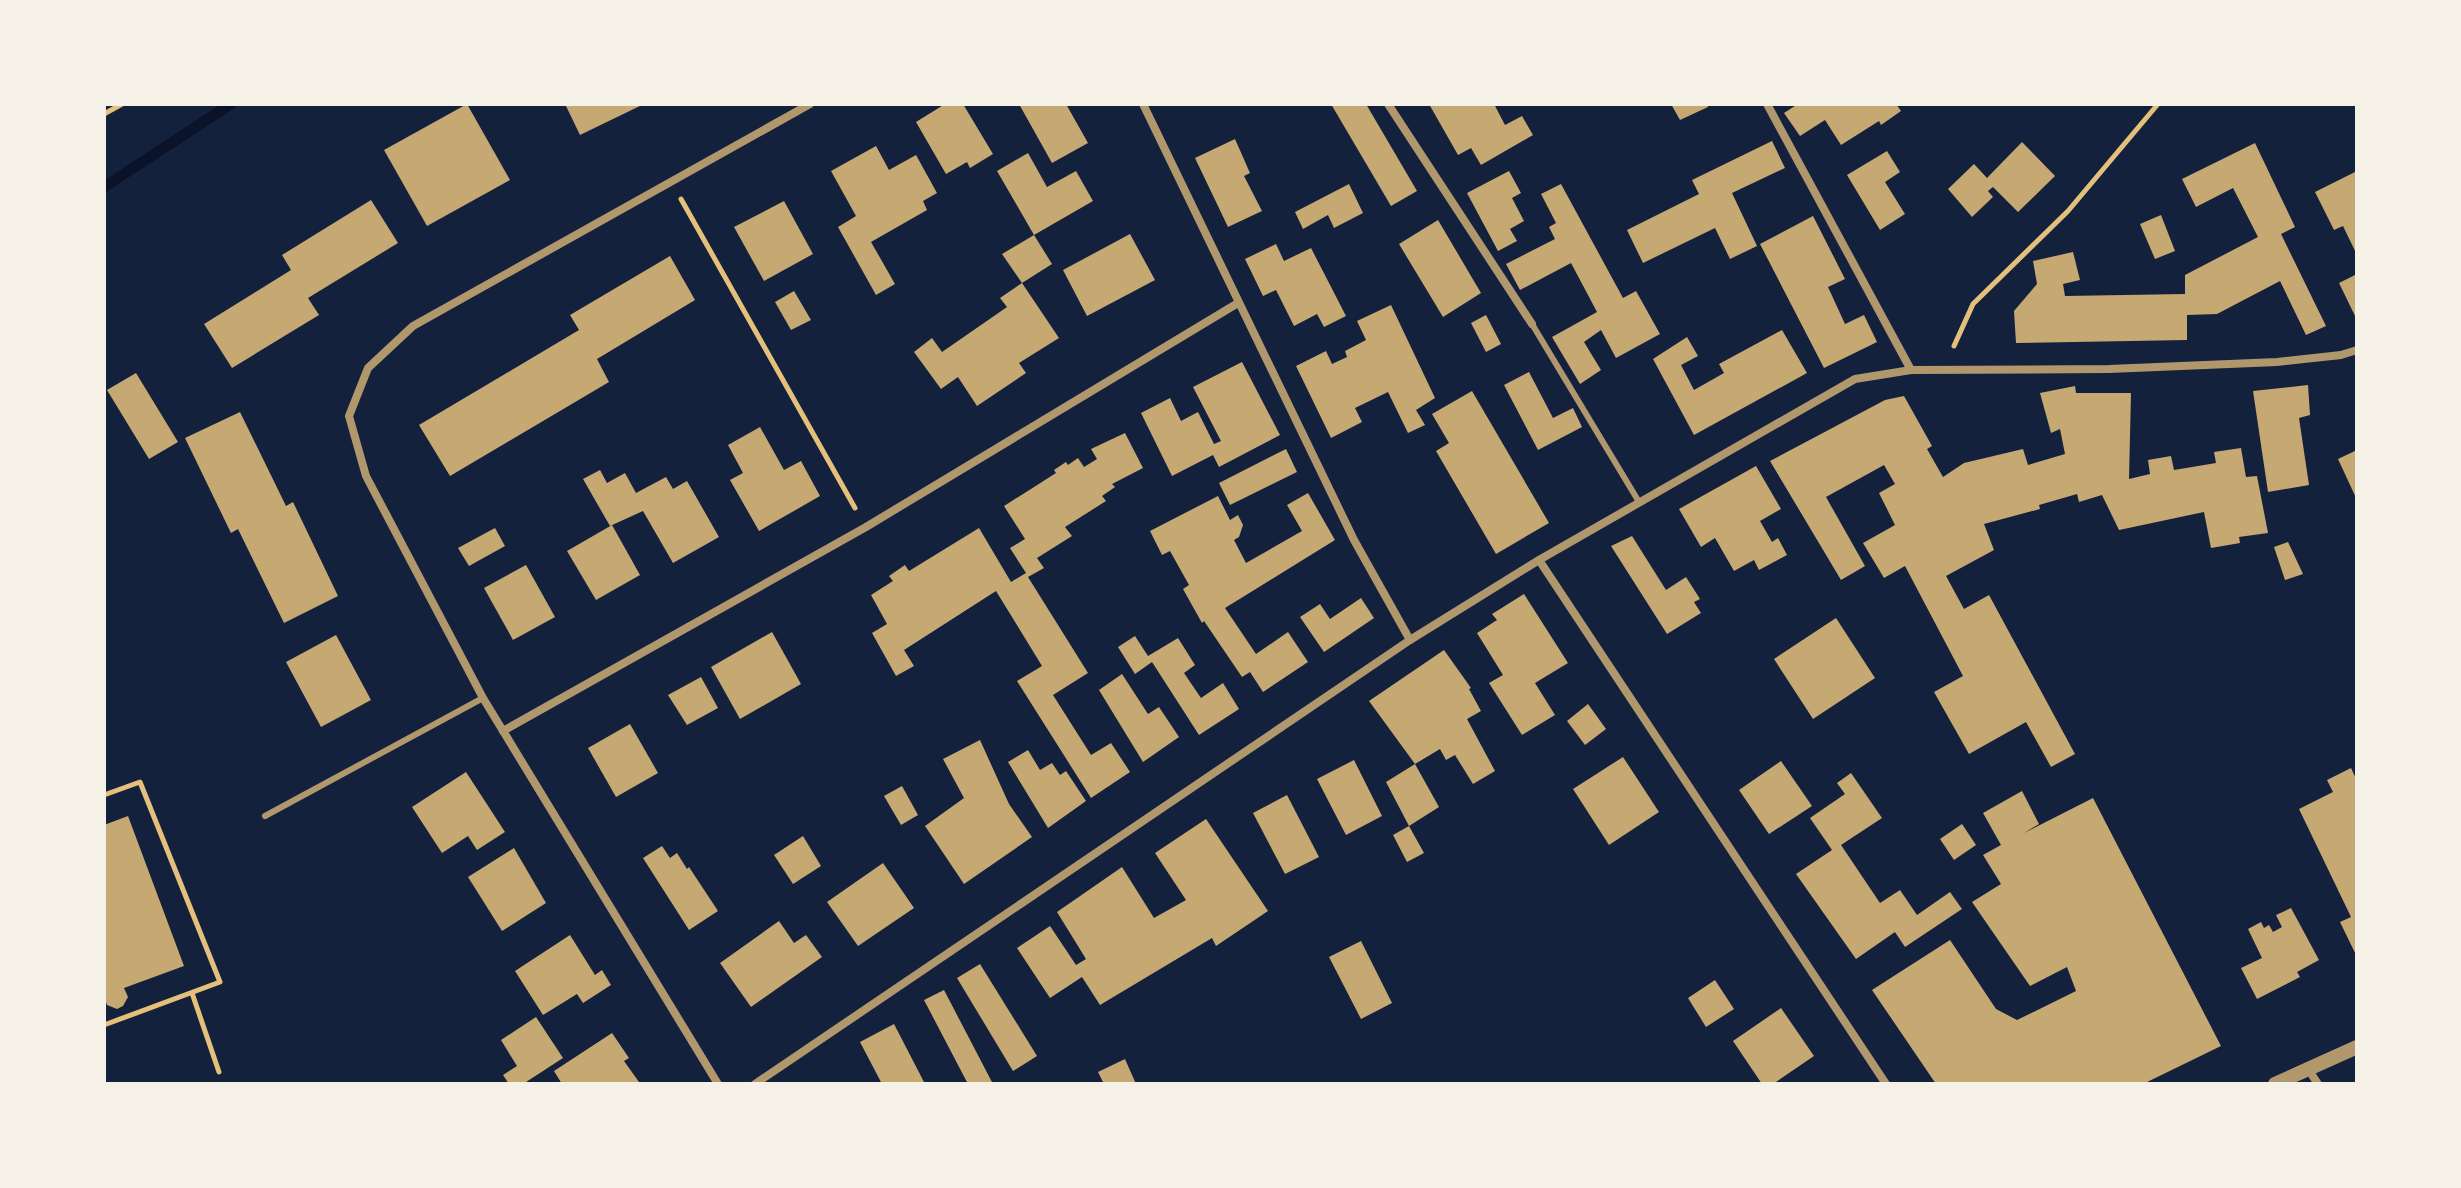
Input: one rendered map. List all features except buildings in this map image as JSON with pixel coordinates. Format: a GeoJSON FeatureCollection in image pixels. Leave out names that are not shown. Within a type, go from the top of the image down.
{"type":"FeatureCollection","features":[{"type":"Feature","properties":{"kind":"street"},"geometry":{"type":"LineString","coordinates":[[718,1084],[483,698],[366,476],[349,416],[368,368],[413,326],[810,104]]}},
{"type":"Feature","properties":{"kind":"street"},"geometry":{"type":"LineString","coordinates":[[1143,104],[1354,540],[1410,640]]}},
{"type":"Feature","properties":{"kind":"street"},"geometry":{"type":"LineString","coordinates":[[1388,104],[1532,324]]}},
{"type":"Feature","properties":{"kind":"street"},"geometry":{"type":"LineString","coordinates":[[1767,104],[1911,370]]}},
{"type":"Feature","properties":{"kind":"street"},"geometry":{"type":"LineString","coordinates":[[503,731],[866,527],[1238,303]]}},
{"type":"Feature","properties":{"kind":"street"},"geometry":{"type":"LineString","coordinates":[[755,1084],[1410,640],[1539,560],[1855,379],[1911,370],[2277,362],[2341,355],[2357,350]]}},
{"type":"Feature","properties":{"kind":"street"},"geometry":{"type":"LineString","coordinates":[[1539,560],[1886,1084]]}},
{"type":"Feature","properties":{"kind":"street"},"geometry":{"type":"LineString","coordinates":[[2275,1084],[2357,1047]]}},
{"type":"Feature","properties":{"kind":"street"},"geometry":{"type":"LineString","coordinates":[[2308,1069],[2318,1084]]}},
{"type":"Feature","properties":{"kind":"lane"},"geometry":{"type":"LineString","coordinates":[[1532,324],[1639,502]]}},
{"type":"Feature","properties":{"kind":"lane"},"geometry":{"type":"LineString","coordinates":[[265,816],[483,698]]}},
{"type":"Feature","properties":{"kind":"path"},"geometry":{"type":"LineString","coordinates":[[104,114],[122,104]]}},
{"type":"Feature","properties":{"kind":"path"},"geometry":{"type":"LineString","coordinates":[[1942,371],[1973,304],[2068,211],[2158,104]]}},
{"type":"Feature","properties":{"kind":"path"},"geometry":{"type":"LineString","coordinates":[[671,181],[866,527]]}},
{"type":"Feature","properties":{"kind":"path"},"geometry":{"type":"LineString","coordinates":[[104,795],[140,782],[220,982],[104,1025]]}},
{"type":"Feature","properties":{"kind":"path"},"geometry":{"type":"LineString","coordinates":[[192,993],[219,1072]]}},
{"type":"Feature","properties":{"kind":"waterway"},"geometry":{"type":"LineString","coordinates":[[104,187],[231,104]]}}]}
